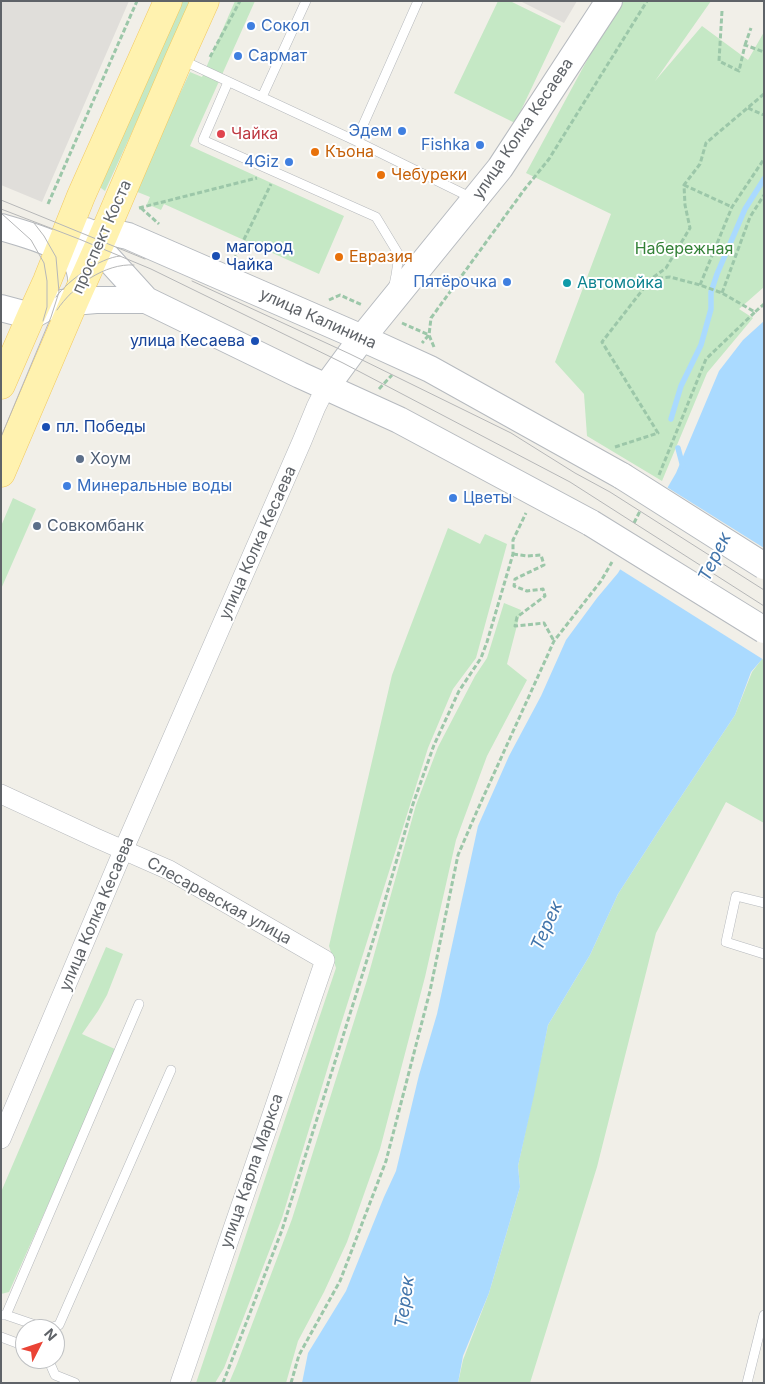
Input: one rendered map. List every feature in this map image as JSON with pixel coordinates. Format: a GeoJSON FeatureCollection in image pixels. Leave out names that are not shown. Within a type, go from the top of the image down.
{"type":"FeatureCollection","features":[{"type":"Feature","properties":{"kind":"main road","name":"проспект Коста"},"geometry":{"type":"LineString","coordinates":[[1,385],[80,197],[168,1]]}},
{"type":"Feature","properties":{"kind":"main road","name":"проспект Коста"},"geometry":{"type":"LineString","coordinates":[[1,473],[77,294],[97,238],[117,203],[205,1]]}},
{"type":"Feature","properties":{"kind":"main road","name":"улица Колка Кесаева"},"geometry":{"type":"LineString","coordinates":[[326,387],[384,310],[500,168],[609,1]]}},
{"type":"Feature","properties":{"kind":"main road"},"geometry":{"type":"LineString","coordinates":[[80,197],[82,222],[146,300]]}},
{"type":"Feature","properties":{"kind":"main road"},"geometry":{"type":"LineString","coordinates":[[1,227],[60,248],[74,259],[81,274],[77,294]]}},
{"type":"Feature","properties":{"kind":"main road","name":"улица Калинина"},"geometry":{"type":"LineString","coordinates":[[97,238],[128,236],[408,358],[622,476],[764,566]]}},
{"type":"Feature","properties":{"kind":"main road"},"geometry":{"type":"LineString","coordinates":[[60,248],[97,238]]}},
{"type":"Feature","properties":{"kind":"main road"},"geometry":{"type":"LineString","coordinates":[[1,308],[30,316],[77,294],[96,300],[146,300],[399,420],[591,523],[764,630]]}},
{"type":"Feature","properties":{"kind":"street","name":"улица Колка Кесаева"},"geometry":{"type":"LineString","coordinates":[[1,1139],[326,387]]}},
{"type":"Feature","properties":{"kind":"street","name":"Слесаревская улица"},"geometry":{"type":"LineString","coordinates":[[1,794],[169,870],[325,960]]}},
{"type":"Feature","properties":{"kind":"street","name":"улица Карла Маркса"},"geometry":{"type":"LineString","coordinates":[[180,1383],[325,960]]}},
{"type":"Feature","properties":{"kind":"lane"},"geometry":{"type":"LineString","coordinates":[[262,98],[306,1]]}},
{"type":"Feature","properties":{"kind":"lane"},"geometry":{"type":"LineString","coordinates":[[356,141],[418,1]]}},
{"type":"Feature","properties":{"kind":"lane"},"geometry":{"type":"LineString","coordinates":[[179,59],[476,199]]}},
{"type":"Feature","properties":{"kind":"lane"},"geometry":{"type":"LineString","coordinates":[[228,82],[203,140],[376,217],[399,254],[396,275],[384,310]]}},
{"type":"Feature","properties":{"kind":"lane"},"geometry":{"type":"LineString","coordinates":[[764,903],[736,896],[726,942],[764,954]]}},
{"type":"Feature","properties":{"kind":"lane"},"geometry":{"type":"LineString","coordinates":[[139,1004],[4,1315],[47,1329],[59,1326],[171,1070]]}},
{"type":"Feature","properties":{"kind":"lane"},"geometry":{"type":"LineString","coordinates":[[747,1383],[764,1316]]}},
{"type":"Feature","properties":{"kind":"lane"},"geometry":{"type":"LineString","coordinates":[[1,1337],[15,1342]]}},
{"type":"Feature","properties":{"kind":"lane"},"geometry":{"type":"LineString","coordinates":[[52,1369],[55,1375],[75,1383]]}},
{"type":"Feature","properties":{"kind":"path"},"geometry":{"type":"LineString","coordinates":[[80,197],[68,193],[48,204],[137,1]]}},
{"type":"Feature","properties":{"kind":"path"},"geometry":{"type":"LineString","coordinates":[[210,57],[240,1]]}},
{"type":"Feature","properties":{"kind":"path"},"geometry":{"type":"LineString","coordinates":[[436,354],[429,335],[431,318],[524,190],[549,159],[647,1]]}},
{"type":"Feature","properties":{"kind":"path"},"geometry":{"type":"LineString","coordinates":[[722,11],[719,61],[739,71],[751,28]]}},
{"type":"Feature","properties":{"kind":"path"},"geometry":{"type":"LineString","coordinates":[[745,45],[764,52]]}},
{"type":"Feature","properties":{"kind":"path"},"geometry":{"type":"LineString","coordinates":[[610,448],[658,433],[602,342],[652,279],[666,268],[690,228],[684,185],[700,164],[706,143],[764,94]]}},
{"type":"Feature","properties":{"kind":"path"},"geometry":{"type":"LineString","coordinates":[[748,108],[764,115]]}},
{"type":"Feature","properties":{"kind":"path"},"geometry":{"type":"LineString","coordinates":[[700,285],[732,207],[764,159]]}},
{"type":"Feature","properties":{"kind":"path"},"geometry":{"type":"LineString","coordinates":[[117,203],[141,208],[277,172]]}},
{"type":"Feature","properties":{"kind":"path"},"geometry":{"type":"LineString","coordinates":[[232,265],[277,172]]}},
{"type":"Feature","properties":{"kind":"path"},"geometry":{"type":"LineString","coordinates":[[684,185],[732,207]]}},
{"type":"Feature","properties":{"kind":"path"},"geometry":{"type":"LineString","coordinates":[[722,294],[750,217],[762,202],[764,195]]}},
{"type":"Feature","properties":{"kind":"path"},"geometry":{"type":"LineString","coordinates":[[652,279],[670,277],[700,285],[722,294],[755,312]]}},
{"type":"Feature","properties":{"kind":"path"},"geometry":{"type":"LineString","coordinates":[[325,301],[340,295],[384,310],[429,335]]}},
{"type":"Feature","properties":{"kind":"path"},"geometry":{"type":"LineString","coordinates":[[656,479],[662,469],[706,359],[764,304]]}},
{"type":"Feature","properties":{"kind":"path"},"geometry":{"type":"LineString","coordinates":[[364,404],[429,335]]}},
{"type":"Feature","properties":{"kind":"path"},"geometry":{"type":"LineString","coordinates":[[630,529],[644,505]]}},
{"type":"Feature","properties":{"kind":"path"},"geometry":{"type":"LineString","coordinates":[[223,1383],[282,1230],[374,938],[413,804],[434,745],[459,691],[481,658],[513,554],[513,540],[527,510]]}},
{"type":"Feature","properties":{"kind":"path"},"geometry":{"type":"LineString","coordinates":[[513,554],[526,556],[541,555],[544,565],[515,579],[514,586],[527,591],[543,589],[545,596],[517,617],[515,626],[544,623],[554,641]]}},
{"type":"Feature","properties":{"kind":"path"},"geometry":{"type":"LineString","coordinates":[[292,1383],[300,1355],[340,1281],[386,1161],[430,991],[458,855],[554,641],[601,581],[612,561]]}},
{"type":"Feature","properties":{"kind":"shaded area"},"geometry":{"type":"Polygon","coordinates":[[[1,1],[129,1],[42,202],[1,185],[1,1]]]}},
{"type":"Feature","properties":{"kind":"shaded area"},"geometry":{"type":"Polygon","coordinates":[[[520,1],[577,1],[564,23],[520,1]]]}},
{"type":"Feature","properties":{"kind":"green space"},"geometry":{"type":"Polygon","coordinates":[[[181,1],[192,1],[105,191],[97,185],[181,1]]]}},
{"type":"Feature","properties":{"kind":"green space"},"geometry":{"type":"Polygon","coordinates":[[[235,1],[255,1],[190,146],[344,216],[319,274],[164,204],[161,210],[147,204],[150,197],[135,191],[190,72],[202,77],[235,1]]]}},
{"type":"Feature","properties":{"kind":"green space"},"geometry":{"type":"Polygon","coordinates":[[[498,1],[510,1],[561,26],[515,123],[454,93],[498,1]]]}},
{"type":"Feature","properties":{"kind":"green space","name":"Набережная"},"geometry":{"type":"Polygon","coordinates":[[[619,1],[711,1],[655,81],[702,26],[748,60],[764,32],[764,287],[739,309],[753,318],[707,373],[662,481],[587,436],[584,394],[555,362],[611,214],[526,173],[619,1]]]}},
{"type":"Feature","properties":{"kind":"green space"},"geometry":{"type":"Polygon","coordinates":[[[13,498],[36,509],[1,589],[1,526],[13,498]]]}},
{"type":"Feature","properties":{"kind":"green space"},"geometry":{"type":"Polygon","coordinates":[[[448,528],[480,544],[485,534],[507,544],[476,658],[453,689],[428,748],[282,1218],[224,1368],[215,1383],[196,1383],[336,968],[329,946],[392,675],[448,528]]]}},
{"type":"Feature","properties":{"kind":"green space"},"geometry":{"type":"Polygon","coordinates":[[[504,603],[521,610],[507,664],[527,680],[487,756],[456,840],[425,977],[380,1149],[347,1242],[324,1292],[298,1341],[286,1383],[229,1383],[292,1219],[367,980],[416,805],[438,747],[475,676],[487,658],[504,603]]]}},
{"type":"Feature","properties":{"kind":"green space"},"geometry":{"type":"Polygon","coordinates":[[[762,659],[764,660],[764,823],[726,802],[656,933],[597,1167],[530,1383],[458,1383],[463,1360],[489,1293],[520,1187],[518,1166],[548,1025],[590,955],[618,894],[735,715],[752,672],[762,659]]]}},
{"type":"Feature","properties":{"kind":"green space"},"geometry":{"type":"Polygon","coordinates":[[[106,947],[123,954],[107,995],[82,1034],[117,1050],[9,1292],[1,1294],[1,1192],[106,947]]]}},
{"type":"Feature","properties":{"kind":"water","name":"Терек"},"geometry":{"type":"Polygon","coordinates":[[[764,321],[764,657],[751,672],[735,715],[618,894],[590,955],[548,1025],[518,1166],[520,1187],[489,1293],[463,1356],[458,1383],[302,1383],[308,1353],[346,1291],[396,1171],[419,1075],[437,1014],[478,826],[509,756],[541,696],[566,640],[618,573],[676,473],[719,371],[743,340],[764,321]]]}},
{"type":"Feature","properties":{"kind":"pier"},"geometry":{"type":"Polygon","coordinates":[[[665,486],[764,548],[764,660],[618,568],[665,486]]]}},
{"type":"Feature","properties":{"kind":"waterway"},"geometry":{"type":"LineString","coordinates":[[671,419],[681,386],[701,345],[711,309],[711,292],[717,274],[745,209],[764,179]]}},
{"type":"Feature","properties":{"kind":"waterway"},"geometry":{"type":"LineString","coordinates":[[678,448],[683,467]]}},
{"type":"Feature","properties":{"kind":"tram line"},"geometry":{"type":"LineString","coordinates":[[1,200],[145,259]]}},
{"type":"Feature","properties":{"kind":"tram line"},"geometry":{"type":"LineString","coordinates":[[1,209],[151,269],[343,363],[570,482],[764,606]]}},
{"type":"Feature","properties":{"kind":"tram line"},"geometry":{"type":"LineString","coordinates":[[1,213],[31,240],[44,263],[47,281],[47,307],[43,321]]}},
{"type":"Feature","properties":{"kind":"tram line"},"geometry":{"type":"LineString","coordinates":[[1,437],[51,317],[59,292],[56,257],[34,223]]}},
{"type":"Feature","properties":{"kind":"tram line"},"geometry":{"type":"LineString","coordinates":[[56,297],[76,277],[94,265],[120,256]]}},
{"type":"Feature","properties":{"kind":"tram line"},"geometry":{"type":"LineString","coordinates":[[57,310],[81,285],[101,272],[123,265],[134,265]]}},
{"type":"Feature","properties":{"kind":"tram line"},"geometry":{"type":"LineString","coordinates":[[192,281],[350,354],[511,433],[575,473],[610,492],[764,590]]}},
{"type":"Feature","properties":{"kind":"place","name":"Сокол"},"geometry":{"type":"Point","coordinates":[251,26]}},
{"type":"Feature","properties":{"kind":"place","name":"Сармат"},"geometry":{"type":"Point","coordinates":[238,56]}},
{"type":"Feature","properties":{"kind":"place","name":"Эдем"},"geometry":{"type":"Point","coordinates":[402,131]}},
{"type":"Feature","properties":{"kind":"place","name":"Чайка"},"geometry":{"type":"Point","coordinates":[221,134]}},
{"type":"Feature","properties":{"kind":"place","name":"Fishka"},"geometry":{"type":"Point","coordinates":[480,145]}},
{"type":"Feature","properties":{"kind":"place","name":"Къона"},"geometry":{"type":"Point","coordinates":[315,152]}},
{"type":"Feature","properties":{"kind":"place","name":"4Giz"},"geometry":{"type":"Point","coordinates":[289,162]}},
{"type":"Feature","properties":{"kind":"place","name":"Чебуреки"},"geometry":{"type":"Point","coordinates":[381,175]}},
{"type":"Feature","properties":{"kind":"place","name":"магород Чайка"},"geometry":{"type":"Point","coordinates":[216,256]}},
{"type":"Feature","properties":{"kind":"place","name":"Евразия"},"geometry":{"type":"Point","coordinates":[339,257]}},
{"type":"Feature","properties":{"kind":"place","name":"Пятёрочка"},"geometry":{"type":"Point","coordinates":[507,282]}},
{"type":"Feature","properties":{"kind":"place","name":"Автомойка"},"geometry":{"type":"Point","coordinates":[567,283]}},
{"type":"Feature","properties":{"kind":"place","name":"улица Кесаева"},"geometry":{"type":"Point","coordinates":[255,341]}},
{"type":"Feature","properties":{"kind":"place","name":"пл. Победы"},"geometry":{"type":"Point","coordinates":[46,427]}},
{"type":"Feature","properties":{"kind":"place","name":"Хоум"},"geometry":{"type":"Point","coordinates":[80,459]}},
{"type":"Feature","properties":{"kind":"place","name":"Минеральные воды"},"geometry":{"type":"Point","coordinates":[67,486]}},
{"type":"Feature","properties":{"kind":"place","name":"Цветы"},"geometry":{"type":"Point","coordinates":[453,498]}},
{"type":"Feature","properties":{"kind":"place","name":"Совкомбанк"},"geometry":{"type":"Point","coordinates":[37,526]}}]}
